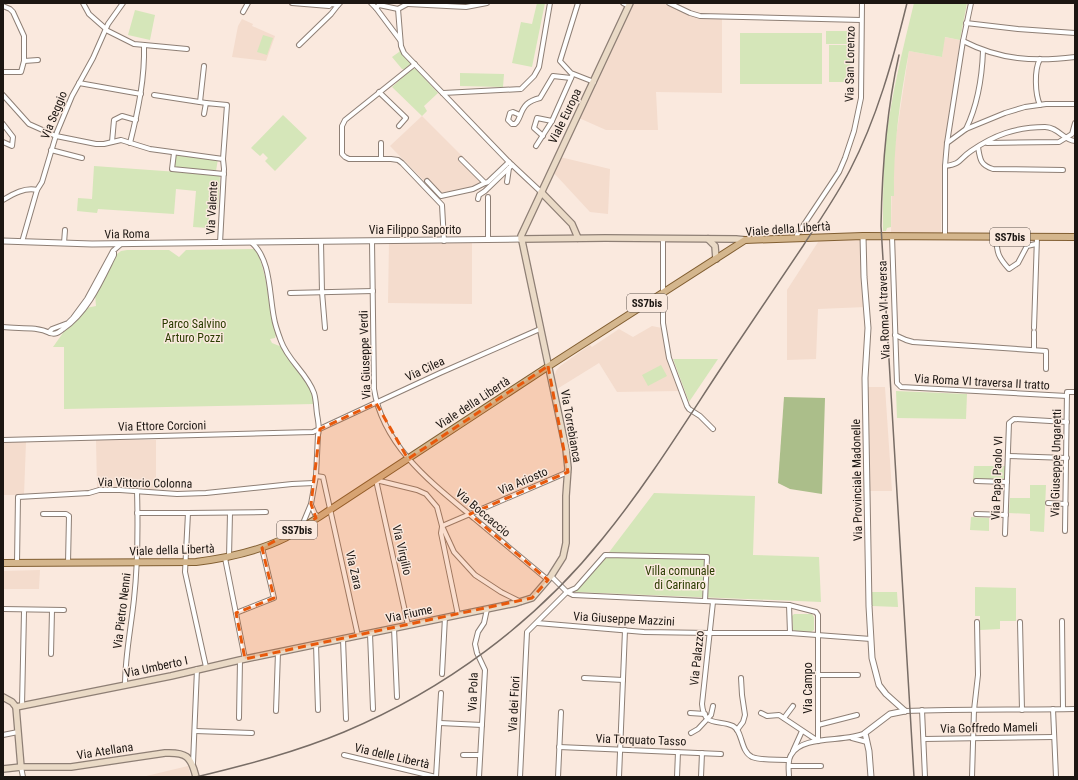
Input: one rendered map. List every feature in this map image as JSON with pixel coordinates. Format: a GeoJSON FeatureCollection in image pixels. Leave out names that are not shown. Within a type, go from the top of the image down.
{"type":"FeatureCollection","features":[{"type":"Feature","properties":{"kind":"main road","name":"Viale Europa"},"geometry":{"type":"LineString","coordinates":[[521,240],[521,233],[630,4]]}},
{"type":"Feature","properties":{"kind":"main road"},"geometry":{"type":"LineString","coordinates":[[541,192],[572,224],[578,238]]}},
{"type":"Feature","properties":{"kind":"main road","name":"Viale della Libertà"},"geometry":{"type":"LineString","coordinates":[[3,563],[186,563],[227,558],[262,548],[286,537],[330,510],[548,366],[745,240],[863,236],[945,237]]}},
{"type":"Feature","properties":{"kind":"main road","name":"SS7bis"},"geometry":{"type":"LineString","coordinates":[[945,237],[1075,237]]}},
{"type":"Feature","properties":{"kind":"main road","name":"Via Filippo Saporito"},"geometry":{"type":"LineString","coordinates":[[521,240],[578,238],[745,240]]}},
{"type":"Feature","properties":{"kind":"main road"},"geometry":{"type":"LineString","coordinates":[[708,239],[715,246],[716,259]]}},
{"type":"Feature","properties":{"kind":"main road","name":"Via Torrebianca"},"geometry":{"type":"LineString","coordinates":[[521,240],[566,449],[568,472],[566,496],[566,543],[563,557],[549,578],[532,598],[521,602]]}},
{"type":"Feature","properties":{"kind":"main road","name":"Via Fiume"},"geometry":{"type":"LineString","coordinates":[[301,647],[521,602]]}},
{"type":"Feature","properties":{"kind":"main road","name":"Via Umberto I"},"geometry":{"type":"LineString","coordinates":[[19,706],[171,676],[301,647]]}},
{"type":"Feature","properties":{"kind":"main road"},"geometry":{"type":"LineString","coordinates":[[3,697],[19,706],[18,732],[21,767]]}},
{"type":"Feature","properties":{"kind":"main road","name":"Via Atellana"},"geometry":{"type":"LineString","coordinates":[[3,770],[21,767],[71,767],[175,752],[184,755],[193,763]]}},
{"type":"Feature","properties":{"kind":"main road"},"geometry":{"type":"LineString","coordinates":[[193,763],[195,774]]}},
{"type":"Feature","properties":{"kind":"street"},"geometry":{"type":"LineString","coordinates":[[83,3],[89,14],[106,29],[134,44],[187,49]]}},
{"type":"Feature","properties":{"kind":"street","name":"Via Seggio"},"geometry":{"type":"LineString","coordinates":[[22,242],[37,190],[42,182],[51,150],[72,96],[93,58],[106,29],[123,3]]}},
{"type":"Feature","properties":{"kind":"street"},"geometry":{"type":"LineString","coordinates":[[243,12],[248,3]]}},
{"type":"Feature","properties":{"kind":"street"},"geometry":{"type":"LineString","coordinates":[[292,3],[339,4]]}},
{"type":"Feature","properties":{"kind":"street"},"geometry":{"type":"LineString","coordinates":[[371,3],[400,41]]}},
{"type":"Feature","properties":{"kind":"street"},"geometry":{"type":"LineString","coordinates":[[376,8],[382,4],[398,9],[409,4],[466,7],[487,3]]}},
{"type":"Feature","properties":{"kind":"street"},"geometry":{"type":"LineString","coordinates":[[443,93],[521,90],[534,76],[539,67],[550,3]]}},
{"type":"Feature","properties":{"kind":"street"},"geometry":{"type":"LineString","coordinates":[[572,76],[560,61],[578,3]]}},
{"type":"Feature","properties":{"kind":"street"},"geometry":{"type":"LineString","coordinates":[[623,3],[630,4]]}},
{"type":"Feature","properties":{"kind":"street"},"geometry":{"type":"LineString","coordinates":[[669,3],[700,16],[861,20]]}},
{"type":"Feature","properties":{"kind":"street","name":"Via San Lorenzo"},"geometry":{"type":"LineString","coordinates":[[799,238],[800,231],[839,172],[854,131],[861,98],[862,3]]}},
{"type":"Feature","properties":{"kind":"street"},"geometry":{"type":"LineString","coordinates":[[945,237],[945,166],[947,143],[966,23],[971,3]]}},
{"type":"Feature","properties":{"kind":"street"},"geometry":{"type":"LineString","coordinates":[[299,45],[339,4]]}},
{"type":"Feature","properties":{"kind":"street"},"geometry":{"type":"LineString","coordinates":[[3,6],[13,12],[24,36],[24,61],[22,72],[3,72]]}},
{"type":"Feature","properties":{"kind":"street"},"geometry":{"type":"LineString","coordinates":[[398,9],[400,41],[404,53],[510,165],[541,192]]}},
{"type":"Feature","properties":{"kind":"street"},"geometry":{"type":"LineString","coordinates":[[966,23],[1018,29],[1075,33]]}},
{"type":"Feature","properties":{"kind":"street"},"geometry":{"type":"LineString","coordinates":[[963,41],[983,51],[997,55],[1040,59],[1075,57]]}},
{"type":"Feature","properties":{"kind":"street"},"geometry":{"type":"LineString","coordinates":[[130,143],[136,120],[140,94],[144,45]]}},
{"type":"Feature","properties":{"kind":"street"},"geometry":{"type":"LineString","coordinates":[[966,130],[978,97],[983,51]]}},
{"type":"Feature","properties":{"kind":"street"},"geometry":{"type":"LineString","coordinates":[[1040,59],[1038,63],[1036,83],[1036,96],[1040,105]]}},
{"type":"Feature","properties":{"kind":"street"},"geometry":{"type":"LineString","coordinates":[[24,61],[38,60]]}},
{"type":"Feature","properties":{"kind":"street"},"geometry":{"type":"LineString","coordinates":[[415,64],[344,120],[342,126],[342,151],[343,156],[346,159],[381,159],[395,160],[402,163],[441,203],[444,211],[444,241]]}},
{"type":"Feature","properties":{"kind":"street"},"geometry":{"type":"LineString","coordinates":[[200,102],[204,66]]}},
{"type":"Feature","properties":{"kind":"street"},"geometry":{"type":"LineString","coordinates":[[520,115],[527,102],[540,98],[553,76],[572,76],[594,82]]}},
{"type":"Feature","properties":{"kind":"street"},"geometry":{"type":"LineString","coordinates":[[536,146],[552,121],[572,76]]}},
{"type":"Feature","properties":{"kind":"street"},"geometry":{"type":"LineString","coordinates":[[79,83],[140,94]]}},
{"type":"Feature","properties":{"kind":"street"},"geometry":{"type":"LineString","coordinates":[[379,92],[406,118],[403,125]]}},
{"type":"Feature","properties":{"kind":"street"},"geometry":{"type":"LineString","coordinates":[[3,95],[29,124],[56,136],[87,143],[104,144],[121,140],[150,149],[223,159]]}},
{"type":"Feature","properties":{"kind":"street"},"geometry":{"type":"LineString","coordinates":[[154,95],[206,103],[204,114]]}},
{"type":"Feature","properties":{"kind":"street","name":"Via Valente"},"geometry":{"type":"LineString","coordinates":[[206,103],[227,105],[223,159],[224,174],[220,242]]}},
{"type":"Feature","properties":{"kind":"street"},"geometry":{"type":"LineString","coordinates":[[947,143],[966,130],[1005,113],[1046,104],[1075,104]]}},
{"type":"Feature","properties":{"kind":"street"},"geometry":{"type":"LineString","coordinates":[[112,142],[114,120],[122,116],[136,120]]}},
{"type":"Feature","properties":{"kind":"street"},"geometry":{"type":"LineString","coordinates":[[543,136],[534,128],[537,118],[552,121]]}},
{"type":"Feature","properties":{"kind":"street"},"geometry":{"type":"LineString","coordinates":[[985,143],[1059,142],[1072,134],[1075,122]]}},
{"type":"Feature","properties":{"kind":"street"},"geometry":{"type":"LineString","coordinates":[[3,124],[13,137],[12,146],[3,142]]}},
{"type":"Feature","properties":{"kind":"street"},"geometry":{"type":"LineString","coordinates":[[945,166],[959,163],[969,152],[1004,132],[1014,130],[1046,127],[1054,129],[1066,138],[1075,141]]}},
{"type":"Feature","properties":{"kind":"street"},"geometry":{"type":"LineString","coordinates":[[381,144],[381,159]]}},
{"type":"Feature","properties":{"kind":"street"},"geometry":{"type":"LineString","coordinates":[[978,147],[981,161],[985,166],[993,169],[1063,170]]}},
{"type":"Feature","properties":{"kind":"street"},"geometry":{"type":"LineString","coordinates":[[51,150],[82,158]]}},
{"type":"Feature","properties":{"kind":"street"},"geometry":{"type":"LineString","coordinates":[[174,153],[172,169],[224,174]]}},
{"type":"Feature","properties":{"kind":"street"},"geometry":{"type":"LineString","coordinates":[[460,159],[485,183]]}},
{"type":"Feature","properties":{"kind":"street"},"geometry":{"type":"LineString","coordinates":[[507,182],[510,165]]}},
{"type":"Feature","properties":{"kind":"street"},"geometry":{"type":"LineString","coordinates":[[428,181],[441,196],[473,189],[488,182],[510,165]]}},
{"type":"Feature","properties":{"kind":"street"},"geometry":{"type":"LineString","coordinates":[[478,199],[479,195],[485,191],[510,165]]}},
{"type":"Feature","properties":{"kind":"street"},"geometry":{"type":"LineString","coordinates":[[3,200],[28,188],[37,190]]}},
{"type":"Feature","properties":{"kind":"street"},"geometry":{"type":"LineString","coordinates":[[488,197],[488,240]]}},
{"type":"Feature","properties":{"kind":"street"},"geometry":{"type":"LineString","coordinates":[[30,217],[35,219]]}},
{"type":"Feature","properties":{"kind":"street"},"geometry":{"type":"LineString","coordinates":[[64,243],[65,230]]}},
{"type":"Feature","properties":{"kind":"street","name":"Via Provinciale Madonelle"},"geometry":{"type":"LineString","coordinates":[[863,236],[864,277],[868,328],[865,378],[869,598],[872,658],[879,685],[886,694],[905,711]]}},
{"type":"Feature","properties":{"kind":"street","name":"Via Roma VI traversa"},"geometry":{"type":"LineString","coordinates":[[892,236],[897,383]]}},
{"type":"Feature","properties":{"kind":"street"},"geometry":{"type":"LineString","coordinates":[[996,237],[1000,260],[1009,269],[1018,263],[1027,246],[1036,244]]}},
{"type":"Feature","properties":{"kind":"street"},"geometry":{"type":"LineString","coordinates":[[1034,350],[1036,237]]}},
{"type":"Feature","properties":{"kind":"street"},"geometry":{"type":"LineString","coordinates":[[663,238],[663,322],[669,358],[687,406],[713,429]]}},
{"type":"Feature","properties":{"kind":"street","name":"Via Filippo Saporito"},"geometry":{"type":"LineString","coordinates":[[252,243],[521,240]]}},
{"type":"Feature","properties":{"kind":"street","name":"Via Giuseppe Verdi"},"geometry":{"type":"LineString","coordinates":[[372,241],[374,389],[376,403],[379,412],[391,434],[408,459]]}},
{"type":"Feature","properties":{"kind":"street","name":"Via Roma"},"geometry":{"type":"LineString","coordinates":[[3,242],[121,244],[220,242],[252,243]]}},
{"type":"Feature","properties":{"kind":"street"},"geometry":{"type":"LineString","coordinates":[[321,242],[322,292],[325,328]]}},
{"type":"Feature","properties":{"kind":"street"},"geometry":{"type":"LineString","coordinates":[[252,243],[258,248],[261,254],[268,276],[274,319],[282,344],[289,356],[304,375],[314,393],[317,423],[320,429],[318,435],[316,476],[311,504],[301,528]]}},
{"type":"Feature","properties":{"kind":"street"},"geometry":{"type":"LineString","coordinates":[[3,327],[39,329],[50,333],[52,329],[62,328],[69,325],[89,301],[114,255],[114,250],[121,244]]}},
{"type":"Feature","properties":{"kind":"street"},"geometry":{"type":"LineString","coordinates":[[290,293],[373,292]]}},
{"type":"Feature","properties":{"kind":"street","name":"Via Cilea"},"geometry":{"type":"LineString","coordinates":[[320,429],[540,328]]}},
{"type":"Feature","properties":{"kind":"street"},"geometry":{"type":"LineString","coordinates":[[895,336],[913,342],[1046,351],[1046,369]]}},
{"type":"Feature","properties":{"kind":"street","name":"Via Roma VI traversa II tratto"},"geometry":{"type":"LineString","coordinates":[[897,383],[901,387],[1067,396]]}},
{"type":"Feature","properties":{"kind":"street"},"geometry":{"type":"LineString","coordinates":[[1067,396],[1068,392],[1075,392]]}},
{"type":"Feature","properties":{"kind":"street","name":"Via Giuseppe Ungaretti"},"geometry":{"type":"LineString","coordinates":[[1065,531],[1067,396]]}},
{"type":"Feature","properties":{"kind":"street","name":"Via Papa Paolo VI"},"geometry":{"type":"LineString","coordinates":[[1005,534],[1009,422],[1014,420],[1067,422]]}},
{"type":"Feature","properties":{"kind":"street","name":"Via Ettore Corcioni"},"geometry":{"type":"LineString","coordinates":[[3,440],[289,433],[313,432],[320,429]]}},
{"type":"Feature","properties":{"kind":"street"},"geometry":{"type":"LineString","coordinates":[[1008,456],[1067,458]]}},
{"type":"Feature","properties":{"kind":"street","name":"Via Boccaccio"},"geometry":{"type":"LineString","coordinates":[[408,459],[427,478],[470,514],[567,592]]}},
{"type":"Feature","properties":{"kind":"street","name":"Via Ariosto"},"geometry":{"type":"LineString","coordinates":[[442,526],[568,472]]}},
{"type":"Feature","properties":{"kind":"street","name":"Via Zara"},"geometry":{"type":"LineString","coordinates":[[316,476],[324,477],[358,636]]}},
{"type":"Feature","properties":{"kind":"street"},"geometry":{"type":"LineString","coordinates":[[376,480],[417,490],[426,494],[437,508],[442,526],[454,552],[475,575],[496,589],[521,602]]}},
{"type":"Feature","properties":{"kind":"street","name":"Via Virgilio"},"geometry":{"type":"LineString","coordinates":[[376,480],[408,625]]}},
{"type":"Feature","properties":{"kind":"street"},"geometry":{"type":"LineString","coordinates":[[976,481],[1007,482]]}},
{"type":"Feature","properties":{"kind":"street","name":"Via Vittorio Colonna"},"geometry":{"type":"LineString","coordinates":[[17,563],[18,497],[89,493],[99,490],[177,494],[206,493],[314,483]]}},
{"type":"Feature","properties":{"kind":"street","name":"Via Pietro Nenni"},"geometry":{"type":"LineString","coordinates":[[125,685],[125,665],[134,600],[137,563],[137,491]]}},
{"type":"Feature","properties":{"kind":"street"},"geometry":{"type":"LineString","coordinates":[[311,504],[314,514],[319,516]]}},
{"type":"Feature","properties":{"kind":"street"},"geometry":{"type":"LineString","coordinates":[[1048,504],[1066,504]]}},
{"type":"Feature","properties":{"kind":"street"},"geometry":{"type":"LineString","coordinates":[[137,512],[188,514],[266,512]]}},
{"type":"Feature","properties":{"kind":"street"},"geometry":{"type":"LineString","coordinates":[[230,513],[227,558],[243,659],[239,718]]}},
{"type":"Feature","properties":{"kind":"street"},"geometry":{"type":"LineString","coordinates":[[43,514],[66,514],[69,516],[68,563]]}},
{"type":"Feature","properties":{"kind":"street"},"geometry":{"type":"LineString","coordinates":[[188,514],[185,572],[206,667]]}},
{"type":"Feature","properties":{"kind":"street"},"geometry":{"type":"LineString","coordinates":[[976,514],[1006,515]]}},
{"type":"Feature","properties":{"kind":"street"},"geometry":{"type":"LineString","coordinates":[[442,526],[440,533],[458,615]]}},
{"type":"Feature","properties":{"kind":"street"},"geometry":{"type":"LineString","coordinates":[[236,613],[274,598],[262,548]]}},
{"type":"Feature","properties":{"kind":"street"},"geometry":{"type":"LineString","coordinates":[[537,623],[567,592],[576,588],[605,555],[707,558],[705,601]]}},
{"type":"Feature","properties":{"kind":"street"},"geometry":{"type":"LineString","coordinates":[[567,592],[573,595],[789,605],[790,633]]}},
{"type":"Feature","properties":{"kind":"street","name":"Via Palazzo"},"geometry":{"type":"LineString","coordinates":[[706,716],[702,704],[713,602]]}},
{"type":"Feature","properties":{"kind":"street","name":"Via Campo"},"geometry":{"type":"LineString","coordinates":[[789,605],[816,612],[818,615],[818,741]]}},
{"type":"Feature","properties":{"kind":"street"},"geometry":{"type":"LineString","coordinates":[[3,609],[64,610]]}},
{"type":"Feature","properties":{"kind":"street","name":"Via Pola"},"geometry":{"type":"LineString","coordinates":[[479,777],[485,670],[477,653],[476,644],[478,632],[484,622],[487,609]]}},
{"type":"Feature","properties":{"kind":"street"},"geometry":{"type":"LineString","coordinates":[[50,654],[52,610]]}},
{"type":"Feature","properties":{"kind":"street"},"geometry":{"type":"LineString","coordinates":[[19,706],[24,612]]}},
{"type":"Feature","properties":{"kind":"street"},"geometry":{"type":"LineString","coordinates":[[442,674],[445,617]]}},
{"type":"Feature","properties":{"kind":"street"},"geometry":{"type":"LineString","coordinates":[[1062,621],[1063,709]]}},
{"type":"Feature","properties":{"kind":"street"},"geometry":{"type":"LineString","coordinates":[[972,777],[974,710],[978,675],[977,622]]}},
{"type":"Feature","properties":{"kind":"street"},"geometry":{"type":"LineString","coordinates":[[1020,622],[1022,710]]}},
{"type":"Feature","properties":{"kind":"street","name":"Via Giuseppe Mazzini"},"geometry":{"type":"LineString","coordinates":[[537,623],[626,630],[710,633],[790,633],[871,639]]}},
{"type":"Feature","properties":{"kind":"street","name":"Via dei Fiori"},"geometry":{"type":"LineString","coordinates":[[520,777],[527,632],[537,623]]}},
{"type":"Feature","properties":{"kind":"street"},"geometry":{"type":"LineString","coordinates":[[394,628],[397,697]]}},
{"type":"Feature","properties":{"kind":"street"},"geometry":{"type":"LineString","coordinates":[[619,777],[626,630]]}},
{"type":"Feature","properties":{"kind":"street"},"geometry":{"type":"LineString","coordinates":[[370,634],[373,709]]}},
{"type":"Feature","properties":{"kind":"street"},"geometry":{"type":"LineString","coordinates":[[343,639],[346,719]]}},
{"type":"Feature","properties":{"kind":"street"},"geometry":{"type":"LineString","coordinates":[[316,644],[318,710]]}},
{"type":"Feature","properties":{"kind":"street"},"geometry":{"type":"LineString","coordinates":[[276,711],[278,652]]}},
{"type":"Feature","properties":{"kind":"street"},"geometry":{"type":"LineString","coordinates":[[193,763],[197,669]]}},
{"type":"Feature","properties":{"kind":"street"},"geometry":{"type":"LineString","coordinates":[[818,675],[858,675]]}},
{"type":"Feature","properties":{"kind":"street"},"geometry":{"type":"LineString","coordinates":[[584,678],[623,680]]}},
{"type":"Feature","properties":{"kind":"street"},"geometry":{"type":"LineString","coordinates":[[737,730],[743,722],[745,715],[741,678]]}},
{"type":"Feature","properties":{"kind":"street"},"geometry":{"type":"LineString","coordinates":[[436,777],[441,693]]}},
{"type":"Feature","properties":{"kind":"street"},"geometry":{"type":"LineString","coordinates":[[691,733],[698,729],[706,716],[710,715],[713,706]]}},
{"type":"Feature","properties":{"kind":"street"},"geometry":{"type":"LineString","coordinates":[[784,718],[793,706]]}},
{"type":"Feature","properties":{"kind":"street"},"geometry":{"type":"LineString","coordinates":[[791,754],[796,749],[818,741],[852,738],[865,733],[890,714],[905,711],[1075,709]]}},
{"type":"Feature","properties":{"kind":"street"},"geometry":{"type":"LineString","coordinates":[[922,710],[925,777]]}},
{"type":"Feature","properties":{"kind":"street"},"geometry":{"type":"LineString","coordinates":[[1053,710],[1056,777]]}},
{"type":"Feature","properties":{"kind":"street"},"geometry":{"type":"LineString","coordinates":[[558,777],[561,712]]}},
{"type":"Feature","properties":{"kind":"street"},"geometry":{"type":"LineString","coordinates":[[690,713],[706,716],[711,721],[734,726],[745,750],[751,756],[757,758],[789,760]]}},
{"type":"Feature","properties":{"kind":"street"},"geometry":{"type":"LineString","coordinates":[[761,713],[767,716],[779,715],[818,741]]}},
{"type":"Feature","properties":{"kind":"street"},"geometry":{"type":"LineString","coordinates":[[818,725],[857,715]]}},
{"type":"Feature","properties":{"kind":"street"},"geometry":{"type":"LineString","coordinates":[[440,723],[482,725]]}},
{"type":"Feature","properties":{"kind":"street"},"geometry":{"type":"LineString","coordinates":[[195,731],[252,733]]}},
{"type":"Feature","properties":{"kind":"street"},"geometry":{"type":"LineString","coordinates":[[789,777],[789,760],[802,731]]}},
{"type":"Feature","properties":{"kind":"street"},"geometry":{"type":"LineString","coordinates":[[3,735],[18,732]]}},
{"type":"Feature","properties":{"kind":"street"},"geometry":{"type":"LineString","coordinates":[[865,733],[871,777]]}},
{"type":"Feature","properties":{"kind":"street","name":"Via Goffredo Mameli"},"geometry":{"type":"LineString","coordinates":[[924,739],[1054,737]]}},
{"type":"Feature","properties":{"kind":"street"},"geometry":{"type":"LineString","coordinates":[[852,738],[866,742]]}},
{"type":"Feature","properties":{"kind":"street","name":"Via Torquato Tasso"},"geometry":{"type":"LineString","coordinates":[[559,747],[721,754]]}},
{"type":"Feature","properties":{"kind":"street"},"geometry":{"type":"LineString","coordinates":[[677,777],[678,752]]}},
{"type":"Feature","properties":{"kind":"street"},"geometry":{"type":"LineString","coordinates":[[702,753],[702,777]]}},
{"type":"Feature","properties":{"kind":"street","name":"Via delle Libertà"},"geometry":{"type":"LineString","coordinates":[[344,755],[436,777]]}},
{"type":"Feature","properties":{"kind":"street"},"geometry":{"type":"LineString","coordinates":[[463,755],[480,755]]}},
{"type":"Feature","properties":{"kind":"street"},"geometry":{"type":"LineString","coordinates":[[789,766],[821,766]]}},
{"type":"Feature","properties":{"kind":"street"},"geometry":{"type":"LineString","coordinates":[[21,767],[23,777]]}},
{"type":"Feature","properties":{"kind":"highlighted area"},"geometry":{"type":"Polygon","coordinates":[[[548,366],[568,472],[470,514],[548,580],[532,598],[245,659],[236,613],[274,598],[262,548],[316,518],[311,504],[320,429],[376,403],[408,459],[548,366]]]}},
{"type":"Feature","properties":{"kind":"shaded area"},"geometry":{"type":"Polygon","coordinates":[[[632,3],[663,3],[689,15],[700,18],[722,18],[722,93],[656,92],[658,130],[606,130],[579,118],[632,3]]]}},
{"type":"Feature","properties":{"kind":"shaded area"},"geometry":{"type":"Polygon","coordinates":[[[242,19],[253,24],[252,26],[275,36],[266,61],[232,57],[238,26],[242,19]]]}},
{"type":"Feature","properties":{"kind":"shaded area"},"geometry":{"type":"Polygon","coordinates":[[[944,37],[960,40],[942,164],[941,235],[891,234],[892,164],[909,51],[942,57],[944,37]]]}},
{"type":"Feature","properties":{"kind":"shaded area"},"geometry":{"type":"Polygon","coordinates":[[[422,116],[488,182],[484,187],[441,198],[390,146],[422,116]]]}},
{"type":"Feature","properties":{"kind":"shaded area"},"geometry":{"type":"Polygon","coordinates":[[[560,157],[610,169],[608,214],[590,212],[553,172],[560,157]]]}},
{"type":"Feature","properties":{"kind":"shaded area"},"geometry":{"type":"Polygon","coordinates":[[[862,238],[866,307],[818,309],[816,359],[787,360],[787,290],[820,239],[862,238]]]}},
{"type":"Feature","properties":{"kind":"shaded area"},"geometry":{"type":"Polygon","coordinates":[[[389,241],[472,242],[472,304],[388,303],[389,241]]]}},
{"type":"Feature","properties":{"kind":"shaded area"},"geometry":{"type":"Polygon","coordinates":[[[652,326],[662,328],[668,362],[679,391],[617,392],[599,363],[557,389],[554,378],[556,371],[560,366],[590,345],[592,347],[619,329],[633,337],[652,326]]]}},
{"type":"Feature","properties":{"kind":"shaded area"},"geometry":{"type":"Polygon","coordinates":[[[866,387],[885,387],[892,491],[868,491],[866,387]]]}},
{"type":"Feature","properties":{"kind":"shaded area"},"geometry":{"type":"Polygon","coordinates":[[[96,440],[156,440],[156,491],[137,490],[123,487],[97,488],[96,440]]]}},
{"type":"Feature","properties":{"kind":"shaded area"},"geometry":{"type":"Polygon","coordinates":[[[3,442],[26,442],[24,495],[3,495],[3,442]]]}},
{"type":"Feature","properties":{"kind":"shaded area"},"geometry":{"type":"Polygon","coordinates":[[[40,570],[39,589],[3,589],[3,571],[40,570]]]}},
{"type":"Feature","properties":{"kind":"shaded area"},"geometry":{"type":"Polygon","coordinates":[[[188,766],[191,777],[142,777],[188,766]]]}},
{"type":"Feature","properties":{"kind":"green space"},"geometry":{"type":"Polygon","coordinates":[[[537,3],[545,3],[532,67],[512,63],[521,22],[532,24],[537,3]]]}},
{"type":"Feature","properties":{"kind":"green space"},"geometry":{"type":"Polygon","coordinates":[[[914,3],[967,3],[960,40],[945,37],[942,57],[909,51],[898,123],[894,196],[891,196],[891,227],[887,228],[886,231],[883,231],[884,173],[888,122],[914,3]]]}},
{"type":"Feature","properties":{"kind":"green space"},"geometry":{"type":"Polygon","coordinates":[[[135,10],[155,15],[150,40],[128,35],[135,10]]]}},
{"type":"Feature","properties":{"kind":"green space"},"geometry":{"type":"Polygon","coordinates":[[[826,31],[850,31],[850,44],[826,44],[826,31]]]}},
{"type":"Feature","properties":{"kind":"green space"},"geometry":{"type":"Polygon","coordinates":[[[740,33],[822,33],[822,84],[740,84],[740,33]]]}},
{"type":"Feature","properties":{"kind":"green space"},"geometry":{"type":"Polygon","coordinates":[[[263,35],[273,38],[267,55],[257,52],[263,35]]]}},
{"type":"Feature","properties":{"kind":"green space"},"geometry":{"type":"Polygon","coordinates":[[[829,45],[850,45],[850,82],[829,82],[829,45]]]}},
{"type":"Feature","properties":{"kind":"green space"},"geometry":{"type":"Polygon","coordinates":[[[400,48],[403,55],[413,63],[406,70],[402,69],[392,57],[399,52],[400,48]]]}},
{"type":"Feature","properties":{"kind":"green space"},"geometry":{"type":"Polygon","coordinates":[[[412,69],[416,69],[438,93],[424,106],[427,111],[422,116],[392,87],[412,69]]]}},
{"type":"Feature","properties":{"kind":"green space"},"geometry":{"type":"Polygon","coordinates":[[[460,73],[504,74],[503,87],[460,86],[460,73]]]}},
{"type":"Feature","properties":{"kind":"green space"},"geometry":{"type":"Polygon","coordinates":[[[283,115],[307,138],[275,171],[265,161],[268,158],[263,153],[260,156],[251,148],[283,115]]]}},
{"type":"Feature","properties":{"kind":"green space"},"geometry":{"type":"Polygon","coordinates":[[[176,154],[218,159],[216,171],[174,167],[176,154]]]}},
{"type":"Feature","properties":{"kind":"green space"},"geometry":{"type":"Polygon","coordinates":[[[94,166],[220,175],[218,208],[210,208],[208,228],[193,227],[196,191],[176,189],[174,214],[98,209],[97,213],[77,211],[78,198],[92,199],[94,166]]]}},
{"type":"Feature","properties":{"kind":"green space","name":"Parco Salvino Arturo Pozzi"},"geometry":{"type":"Polygon","coordinates":[[[255,249],[259,255],[265,277],[277,332],[275,338],[270,339],[272,343],[282,347],[304,378],[312,393],[314,404],[64,409],[64,347],[53,347],[65,330],[71,326],[86,308],[96,306],[95,295],[117,254],[121,251],[127,250],[169,250],[179,257],[186,250],[255,249]]]}},
{"type":"Feature","properties":{"kind":"green space"},"geometry":{"type":"Polygon","coordinates":[[[673,359],[718,359],[689,402],[673,359]]]}},
{"type":"Feature","properties":{"kind":"green space"},"geometry":{"type":"Polygon","coordinates":[[[661,365],[667,376],[648,386],[642,375],[661,365]]]}},
{"type":"Feature","properties":{"kind":"green space"},"geometry":{"type":"Polygon","coordinates":[[[896,391],[967,394],[966,419],[897,418],[896,391]]]}},
{"type":"Feature","properties":{"kind":"green space"},"geometry":{"type":"Polygon","coordinates":[[[784,397],[825,398],[822,494],[790,489],[778,483],[784,397]]]}},
{"type":"Feature","properties":{"kind":"green space"},"geometry":{"type":"Polygon","coordinates":[[[974,466],[1005,466],[1005,480],[973,479],[974,466]]]}},
{"type":"Feature","properties":{"kind":"green space"},"geometry":{"type":"Polygon","coordinates":[[[1030,485],[1046,485],[1044,532],[1030,531],[1030,514],[1009,513],[1010,498],[1030,498],[1030,485]]]}},
{"type":"Feature","properties":{"kind":"green space","name":"Villa comunale di Carinaro"},"geometry":{"type":"Polygon","coordinates":[[[654,493],[755,496],[753,555],[819,557],[821,602],[574,592],[610,551],[654,493]]]}},
{"type":"Feature","properties":{"kind":"green space"},"geometry":{"type":"Polygon","coordinates":[[[971,517],[989,518],[989,531],[970,530],[971,517]]]}},
{"type":"Feature","properties":{"kind":"green space"},"geometry":{"type":"Polygon","coordinates":[[[975,587],[1016,588],[1016,621],[1000,621],[1000,629],[980,630],[980,616],[975,616],[975,587]]]}},
{"type":"Feature","properties":{"kind":"green space"},"geometry":{"type":"Polygon","coordinates":[[[872,592],[897,592],[898,607],[872,606],[872,592]]]}},
{"type":"Feature","properties":{"kind":"green space"},"geometry":{"type":"Polygon","coordinates":[[[794,614],[812,614],[814,617],[814,630],[811,632],[793,630],[792,616],[794,614]]]}},
{"type":"Feature","properties":{"kind":"railway"},"geometry":{"type":"LineString","coordinates":[[196,777],[271,758],[308,746],[344,732],[417,696],[452,675],[518,626],[576,569],[621,515],[655,468],[839,190],[860,150],[876,109],[890,67],[907,3]]}},
{"type":"Feature","properties":{"kind":"railway"},"geometry":{"type":"LineString","coordinates":[[899,55],[888,119],[882,182],[881,226],[914,777]]}}]}
